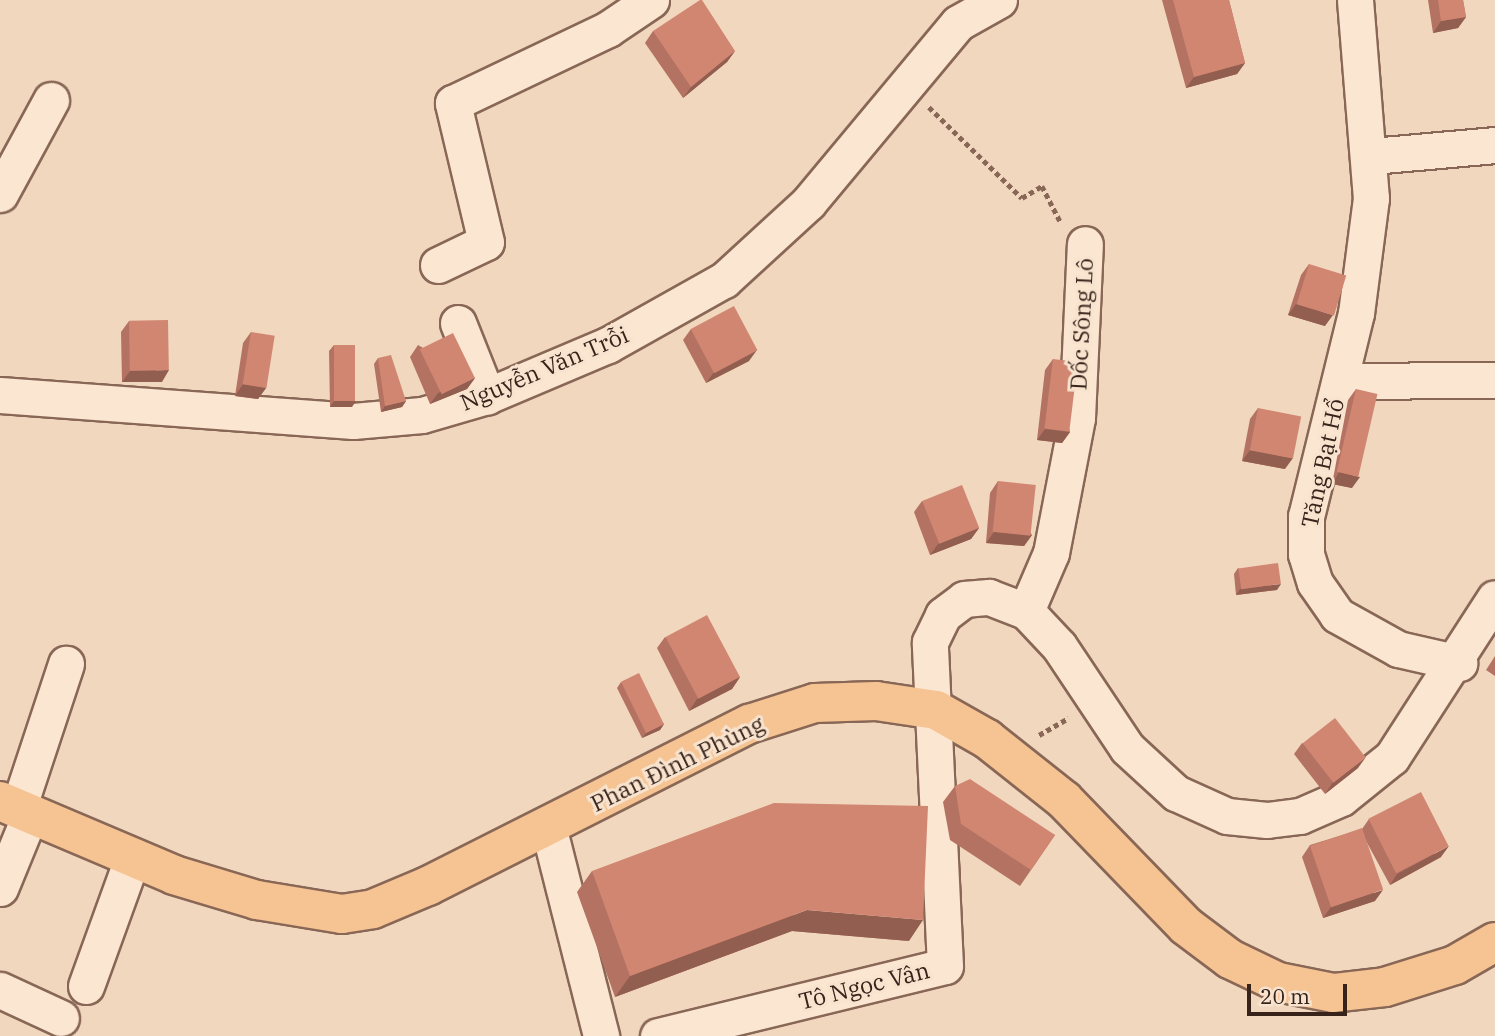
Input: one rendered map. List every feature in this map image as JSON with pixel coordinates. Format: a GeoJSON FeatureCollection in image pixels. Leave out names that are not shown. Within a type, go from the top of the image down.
{"type":"FeatureCollection","features":[{"type":"Feature","properties":{"kind":"main road","name":"Phan Đình Phùng"},"geometry":{"type":"LineString","coordinates":[[16,809],[132,859],[257,900],[342,914],[395,900],[548,826],[717,738],[815,703],[876,701],[936,710],[1007,755],[1064,800],[1186,926],[1230,959],[1278,982],[1333,993],[1385,987],[1455,965],[1495,942]]}},
{"type":"Feature","properties":{"kind":"street"},"geometry":{"type":"LineString","coordinates":[[438,265],[486,242],[453,103],[608,29],[651,0]]}},
{"type":"Feature","properties":{"kind":"street","name":"Nguyễn Văn Trỗi"},"geometry":{"type":"LineString","coordinates":[[0,395],[353,421],[422,415],[487,396],[608,345],[724,280],[808,203],[908,87],[958,23],[999,0]]}},
{"type":"Feature","properties":{"kind":"street","name":"Tăng Bạt Hổ"},"geometry":{"type":"LineString","coordinates":[[1355,0],[1372,156],[1367,246],[1340,381],[1306,516],[1315,583],[1337,615],[1363,632],[1398,649],[1459,663]]}},
{"type":"Feature","properties":{"kind":"street"},"geometry":{"type":"LineString","coordinates":[[0,194],[51,100]]}},
{"type":"Feature","properties":{"kind":"street"},"geometry":{"type":"LineString","coordinates":[[1372,156],[1495,145]]}},
{"type":"Feature","properties":{"kind":"street","name":"Dốc Sông Lô"},"geometry":{"type":"LineString","coordinates":[[1027,611],[1051,553],[1077,418],[1085,244]]}},
{"type":"Feature","properties":{"kind":"street"},"geometry":{"type":"LineString","coordinates":[[458,323],[487,396]]}},
{"type":"Feature","properties":{"kind":"street","name":"Tăng Bạt Hổ"},"geometry":{"type":"LineString","coordinates":[[1340,381],[1495,380]]}},
{"type":"Feature","properties":{"kind":"street"},"geometry":{"type":"LineString","coordinates":[[936,710],[930,642],[943,615],[964,599],[989,597],[1027,611],[1096,702],[1126,748],[1175,793],[1227,816],[1267,820],[1300,816],[1341,798],[1392,757],[1459,663],[1495,598]]}},
{"type":"Feature","properties":{"kind":"street"},"geometry":{"type":"LineString","coordinates":[[0,888],[16,809],[66,664]]}},
{"type":"Feature","properties":{"kind":"street","name":"Tô Ngọc Vân"},"geometry":{"type":"LineString","coordinates":[[658,1036],[945,966],[936,710]]}},
{"type":"Feature","properties":{"kind":"street"},"geometry":{"type":"LineString","coordinates":[[548,826],[601,1036]]}},
{"type":"Feature","properties":{"kind":"street"},"geometry":{"type":"LineString","coordinates":[[86,986],[132,859]]}},
{"type":"Feature","properties":{"kind":"street"},"geometry":{"type":"LineString","coordinates":[[0,990],[61,1018]]}},
{"type":"Feature","properties":{"kind":"path","name":"Dốc Sông Lô"},"geometry":{"type":"LineString","coordinates":[[908,87],[1022,198],[1042,186],[1061,225],[1085,244]]}},
{"type":"Feature","properties":{"kind":"path"},"geometry":{"type":"LineString","coordinates":[[1007,755],[1096,702]]}},
{"type":"Feature","properties":{"kind":"building"},"geometry":{"type":"Polygon","coordinates":[[[700,0],[735,51],[691,87],[653,31],[700,0]]]}},
{"type":"Feature","properties":{"kind":"building"},"geometry":{"type":"Polygon","coordinates":[[[1173,0],[1229,0],[1245,63],[1194,77],[1173,0]]]}},
{"type":"Feature","properties":{"kind":"building"},"geometry":{"type":"Polygon","coordinates":[[[1438,0],[1463,0],[1466,17],[1441,21],[1438,0]]]}},
{"type":"Feature","properties":{"kind":"building"},"geometry":{"type":"Polygon","coordinates":[[[1309,264],[1346,275],[1334,316],[1297,304],[1309,264]]]}},
{"type":"Feature","properties":{"kind":"building"},"geometry":{"type":"Polygon","coordinates":[[[734,306],[757,350],[714,373],[691,329],[734,306]]]}},
{"type":"Feature","properties":{"kind":"building"},"geometry":{"type":"Polygon","coordinates":[[[168,320],[169,370],[130,371],[129,321],[168,320]]]}},
{"type":"Feature","properties":{"kind":"building"},"geometry":{"type":"Polygon","coordinates":[[[251,332],[275,336],[266,388],[243,384],[251,332]]]}},
{"type":"Feature","properties":{"kind":"building"},"geometry":{"type":"Polygon","coordinates":[[[453,333],[475,378],[442,394],[420,349],[453,333]]]}},
{"type":"Feature","properties":{"kind":"building"},"geometry":{"type":"Polygon","coordinates":[[[334,345],[355,345],[355,401],[334,401],[334,345]]]}},
{"type":"Feature","properties":{"kind":"building"},"geometry":{"type":"Polygon","coordinates":[[[391,355],[406,401],[385,406],[378,358],[391,355]]]}},
{"type":"Feature","properties":{"kind":"building"},"geometry":{"type":"Polygon","coordinates":[[[1053,359],[1078,362],[1069,432],[1044,428],[1053,359]]]}},
{"type":"Feature","properties":{"kind":"building"},"geometry":{"type":"Polygon","coordinates":[[[1356,389],[1377,394],[1358,477],[1337,472],[1356,389]]]}},
{"type":"Feature","properties":{"kind":"building"},"geometry":{"type":"Polygon","coordinates":[[[1258,408],[1301,416],[1293,459],[1250,450],[1258,408]]]}},
{"type":"Feature","properties":{"kind":"building"},"geometry":{"type":"Polygon","coordinates":[[[998,481],[1036,485],[1030,536],[993,532],[998,481]]]}},
{"type":"Feature","properties":{"kind":"building"},"geometry":{"type":"Polygon","coordinates":[[[962,485],[979,528],[939,544],[922,501],[962,485]]]}},
{"type":"Feature","properties":{"kind":"building"},"geometry":{"type":"Polygon","coordinates":[[[1278,563],[1281,584],[1241,589],[1238,569],[1278,563]]]}},
{"type":"Feature","properties":{"kind":"building"},"geometry":{"type":"Polygon","coordinates":[[[707,615],[740,677],[698,699],[666,637],[707,615]]]}},
{"type":"Feature","properties":{"kind":"building"},"geometry":{"type":"Polygon","coordinates":[[[639,673],[664,724],[646,733],[621,682],[639,673]]]}},
{"type":"Feature","properties":{"kind":"building"},"geometry":{"type":"Polygon","coordinates":[[[1335,718],[1366,757],[1333,783],[1303,743],[1335,718]]]}},
{"type":"Feature","properties":{"kind":"building"},"geometry":{"type":"Polygon","coordinates":[[[970,779],[1055,835],[1031,870],[961,824],[955,786],[970,779]]]}},
{"type":"Feature","properties":{"kind":"building"},"geometry":{"type":"Polygon","coordinates":[[[1421,792],[1449,846],[1396,873],[1368,819],[1421,792]]]}},
{"type":"Feature","properties":{"kind":"building"},"geometry":{"type":"Polygon","coordinates":[[[774,803],[928,806],[923,920],[807,910],[630,976],[592,871],[774,803]]]}},
{"type":"Feature","properties":{"kind":"building"},"geometry":{"type":"Polygon","coordinates":[[[1362,828],[1383,889],[1331,907],[1310,846],[1362,828]]]}}]}
